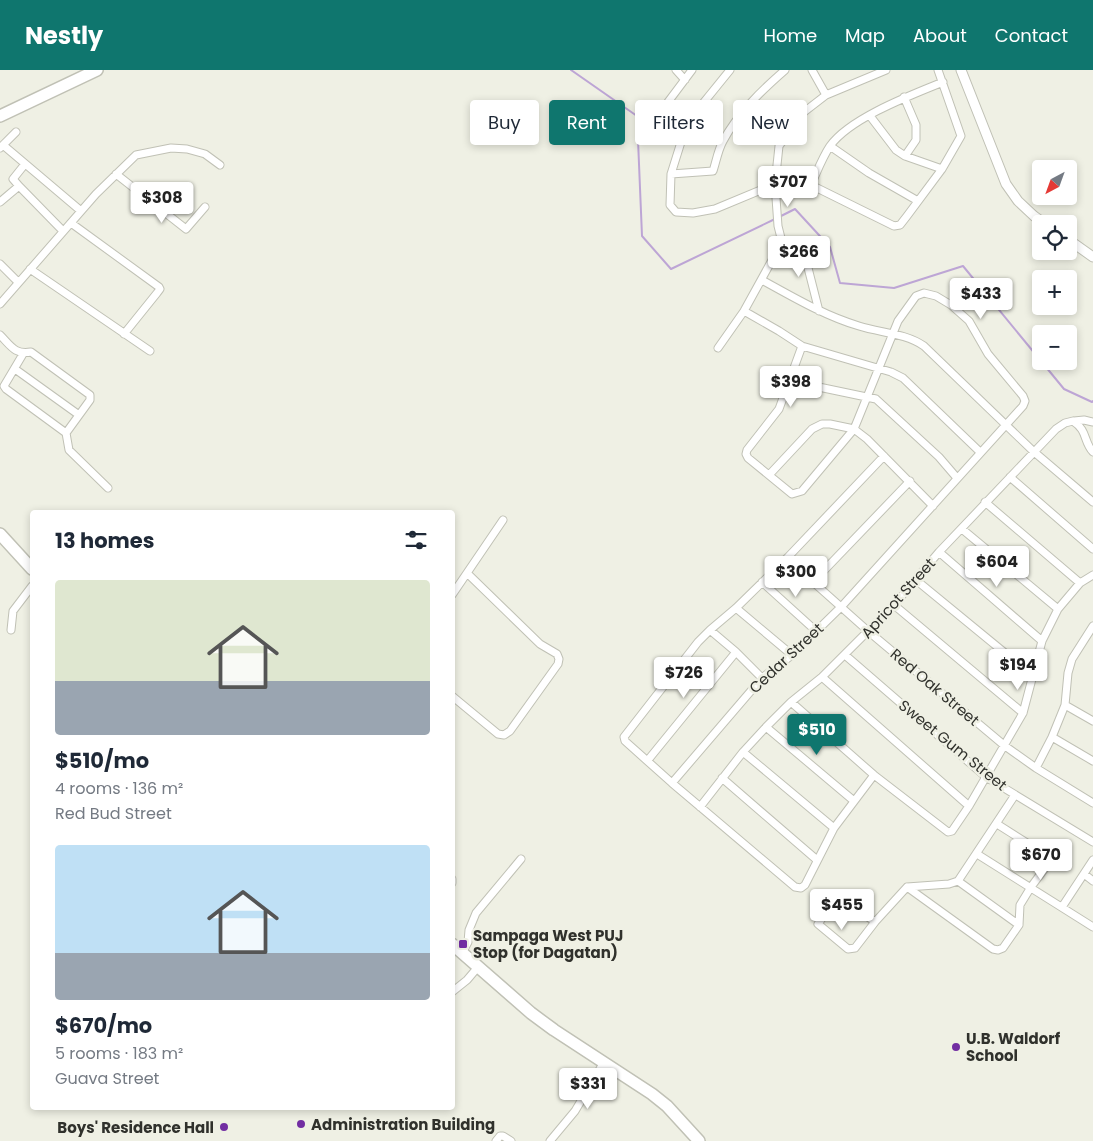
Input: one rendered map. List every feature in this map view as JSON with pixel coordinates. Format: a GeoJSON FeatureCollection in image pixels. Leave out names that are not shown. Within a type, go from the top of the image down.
{"type":"FeatureCollection","features":[{"type":"Feature","properties":{"kind":"main road"},"geometry":{"type":"LineString","coordinates":[[0,116],[97,70]]}},
{"type":"Feature","properties":{"kind":"main road"},"geometry":{"type":"LineString","coordinates":[[0,534],[30,566]]}},
{"type":"Feature","properties":{"kind":"main road"},"geometry":{"type":"LineString","coordinates":[[456,949],[532,1013],[582,1049],[652,1094],[667,1106],[699,1141]]}},
{"type":"Feature","properties":{"kind":"street"},"geometry":{"type":"LineString","coordinates":[[676,70],[686,80]]}},
{"type":"Feature","properties":{"kind":"street"},"geometry":{"type":"LineString","coordinates":[[671,100],[692,70]]}},
{"type":"Feature","properties":{"kind":"street"},"geometry":{"type":"LineString","coordinates":[[730,70],[687,123],[671,174],[670,205],[676,212],[693,213],[715,209],[775,184],[811,185],[894,226],[900,225],[942,169],[961,136],[944,82],[938,70]]}},
{"type":"Feature","properties":{"kind":"street"},"geometry":{"type":"LineString","coordinates":[[671,174],[713,171],[723,142],[741,115],[762,90],[786,70]]}},
{"type":"Feature","properties":{"kind":"street"},"geometry":{"type":"LineString","coordinates":[[812,70],[826,95]]}},
{"type":"Feature","properties":{"kind":"street"},"geometry":{"type":"LineString","coordinates":[[718,348],[744,311],[782,242],[778,226],[775,184],[779,146],[804,112],[826,95],[886,70]]}},
{"type":"Feature","properties":{"kind":"street"},"geometry":{"type":"LineString","coordinates":[[961,70],[1006,184],[1018,201],[1033,215]]}},
{"type":"Feature","properties":{"kind":"street"},"geometry":{"type":"LineString","coordinates":[[811,185],[830,146],[851,125],[904,97],[944,82]]}},
{"type":"Feature","properties":{"kind":"street"},"geometry":{"type":"LineString","coordinates":[[904,97],[916,125],[916,140],[905,156]]}},
{"type":"Feature","properties":{"kind":"street"},"geometry":{"type":"LineString","coordinates":[[870,116],[896,150],[905,156],[942,169]]}},
{"type":"Feature","properties":{"kind":"street"},"geometry":{"type":"LineString","coordinates":[[16,132],[2,147],[81,211]]}},
{"type":"Feature","properties":{"kind":"street"},"geometry":{"type":"LineString","coordinates":[[830,146],[870,173],[918,201]]}},
{"type":"Feature","properties":{"kind":"street"},"geometry":{"type":"LineString","coordinates":[[0,304],[81,211],[136,155],[171,148],[187,148],[205,154],[220,165]]}},
{"type":"Feature","properties":{"kind":"street"},"geometry":{"type":"LineString","coordinates":[[25,164],[13,179],[63,231]]}},
{"type":"Feature","properties":{"kind":"street"},"geometry":{"type":"LineString","coordinates":[[116,174],[186,229],[205,208]]}},
{"type":"Feature","properties":{"kind":"street"},"geometry":{"type":"LineString","coordinates":[[0,202],[19,186]]}},
{"type":"Feature","properties":{"kind":"street"},"geometry":{"type":"LineString","coordinates":[[71,223],[160,289],[124,334]]}},
{"type":"Feature","properties":{"kind":"street"},"geometry":{"type":"LineString","coordinates":[[782,242],[800,249],[806,260],[819,311]]}},
{"type":"Feature","properties":{"kind":"street"},"geometry":{"type":"LineString","coordinates":[[1077,246],[1093,257]]}},
{"type":"Feature","properties":{"kind":"street"},"geometry":{"type":"LineString","coordinates":[[0,264],[18,282]]}},
{"type":"Feature","properties":{"kind":"street"},"geometry":{"type":"LineString","coordinates":[[30,269],[150,351]]}},
{"type":"Feature","properties":{"kind":"street"},"geometry":{"type":"LineString","coordinates":[[762,280],[819,311],[858,326],[892,335],[905,336],[924,346],[1033,452],[1093,502]]}},
{"type":"Feature","properties":{"kind":"street","name":"Cedar Street"},"geometry":{"type":"LineString","coordinates":[[672,783],[762,678],[792,655],[842,606],[1023,406],[1025,400],[988,354],[968,321],[951,305],[936,296],[924,293],[916,296],[903,311],[892,335]]}},
{"type":"Feature","properties":{"kind":"street"},"geometry":{"type":"LineString","coordinates":[[744,311],[802,346],[891,372],[903,378],[980,452]]}},
{"type":"Feature","properties":{"kind":"street"},"geometry":{"type":"LineString","coordinates":[[0,335],[17,352],[23,354],[31,352],[90,395],[90,400],[66,433]]}},
{"type":"Feature","properties":{"kind":"street"},"geometry":{"type":"LineString","coordinates":[[802,346],[779,409],[747,450],[746,454],[748,458],[792,494],[802,491],[854,429],[892,335]]}},
{"type":"Feature","properties":{"kind":"street"},"geometry":{"type":"LineString","coordinates":[[23,354],[16,369],[5,384],[6,389],[66,433],[69,450],[108,488]]}},
{"type":"Feature","properties":{"kind":"street"},"geometry":{"type":"LineString","coordinates":[[16,369],[79,415]]}},
{"type":"Feature","properties":{"kind":"street"},"geometry":{"type":"LineString","coordinates":[[790,381],[876,399],[939,457],[957,478]]}},
{"type":"Feature","properties":{"kind":"street"},"geometry":{"type":"LineString","coordinates":[[1073,421],[1084,420],[1093,422]]}},
{"type":"Feature","properties":{"kind":"street"},"geometry":{"type":"LineString","coordinates":[[1073,421],[1081,426],[1089,448],[1093,452]]}},
{"type":"Feature","properties":{"kind":"street","name":"Apricot Street"},"geometry":{"type":"LineString","coordinates":[[700,807],[743,752],[766,727],[791,702],[822,677],[894,605],[985,502],[1056,429],[1073,421]]}},
{"type":"Feature","properties":{"kind":"street"},"geometry":{"type":"LineString","coordinates":[[769,475],[812,429],[822,424],[854,429],[910,481],[933,506]]}},
{"type":"Feature","properties":{"kind":"street"},"geometry":{"type":"LineString","coordinates":[[874,774],[834,828],[805,885],[801,888],[795,887],[700,807],[625,741],[624,737],[698,642],[788,557],[884,456]]}},
{"type":"Feature","properties":{"kind":"street"},"geometry":{"type":"LineString","coordinates":[[1010,477],[1093,549]]}},
{"type":"Feature","properties":{"kind":"street"},"geometry":{"type":"LineString","coordinates":[[812,582],[910,481]]}},
{"type":"Feature","properties":{"kind":"street"},"geometry":{"type":"LineString","coordinates":[[985,502],[1080,583]]}},
{"type":"Feature","properties":{"kind":"street"},"geometry":{"type":"LineString","coordinates":[[455,591],[503,520]]}},
{"type":"Feature","properties":{"kind":"street"},"geometry":{"type":"LineString","coordinates":[[962,529],[1058,609]]}},
{"type":"Feature","properties":{"kind":"street"},"geometry":{"type":"LineString","coordinates":[[939,552],[1042,641]]}},
{"type":"Feature","properties":{"kind":"street","name":"Red Oak Street"},"geometry":{"type":"LineString","coordinates":[[788,557],[812,582],[842,606],[868,631],[1005,746],[1036,768],[1093,802]]}},
{"type":"Feature","properties":{"kind":"street"},"geometry":{"type":"LineString","coordinates":[[455,698],[498,734],[504,735],[515,724],[558,664],[559,659],[557,654],[540,644],[468,574]]}},
{"type":"Feature","properties":{"kind":"street"},"geometry":{"type":"LineString","coordinates":[[791,702],[874,774],[948,832],[952,830],[969,806],[1023,713],[1042,641],[1058,609],[1080,583],[1093,575]]}},
{"type":"Feature","properties":{"kind":"street"},"geometry":{"type":"LineString","coordinates":[[916,580],[1033,676]]}},
{"type":"Feature","properties":{"kind":"street"},"geometry":{"type":"LineString","coordinates":[[762,582],[816,631]]}},
{"type":"Feature","properties":{"kind":"street"},"geometry":{"type":"LineString","coordinates":[[11,630],[13,611],[30,589]]}},
{"type":"Feature","properties":{"kind":"street"},"geometry":{"type":"LineString","coordinates":[[894,605],[1023,713]]}},
{"type":"Feature","properties":{"kind":"street"},"geometry":{"type":"LineString","coordinates":[[736,608],[792,655]]}},
{"type":"Feature","properties":{"kind":"street"},"geometry":{"type":"LineString","coordinates":[[1036,768],[1052,737],[1065,704],[1068,673],[1072,659],[1093,626]]}},
{"type":"Feature","properties":{"kind":"street"},"geometry":{"type":"LineString","coordinates":[[710,630],[762,678]]}},
{"type":"Feature","properties":{"kind":"street"},"geometry":{"type":"LineString","coordinates":[[648,760],[736,652]]}},
{"type":"Feature","properties":{"kind":"street","name":"Sweet Gum Street"},"geometry":{"type":"LineString","coordinates":[[845,655],[986,777],[1093,842]]}},
{"type":"Feature","properties":{"kind":"street"},"geometry":{"type":"LineString","coordinates":[[822,677],[969,806]]}},
{"type":"Feature","properties":{"kind":"street"},"geometry":{"type":"LineString","coordinates":[[1065,704],[1093,721]]}},
{"type":"Feature","properties":{"kind":"street"},"geometry":{"type":"LineString","coordinates":[[766,727],[854,801]]}},
{"type":"Feature","properties":{"kind":"street"},"geometry":{"type":"LineString","coordinates":[[1052,737],[1093,761]]}},
{"type":"Feature","properties":{"kind":"street"},"geometry":{"type":"LineString","coordinates":[[743,752],[834,828]]}},
{"type":"Feature","properties":{"kind":"street"},"geometry":{"type":"LineString","coordinates":[[722,778],[817,860]]}},
{"type":"Feature","properties":{"kind":"street"},"geometry":{"type":"LineString","coordinates":[[875,922],[840,896],[836,897],[818,924],[851,950],[855,948],[875,922],[907,887],[949,884],[958,881],[1015,795]]}},
{"type":"Feature","properties":{"kind":"street"},"geometry":{"type":"LineString","coordinates":[[907,887],[992,949],[998,950],[1003,948],[1019,924],[1020,905],[1048,864],[1049,859],[1046,855],[996,824]]}},
{"type":"Feature","properties":{"kind":"street"},"geometry":{"type":"LineString","coordinates":[[977,854],[1093,927]]}},
{"type":"Feature","properties":{"kind":"street"},"geometry":{"type":"LineString","coordinates":[[456,949],[468,942],[469,930],[476,913],[521,859]]}},
{"type":"Feature","properties":{"kind":"street"},"geometry":{"type":"LineString","coordinates":[[1062,907],[1093,860]]}},
{"type":"Feature","properties":{"kind":"street"},"geometry":{"type":"LineString","coordinates":[[1084,874],[1093,881]]}},
{"type":"Feature","properties":{"kind":"street"},"geometry":{"type":"LineString","coordinates":[[958,881],[1019,924]]}},
{"type":"Feature","properties":{"kind":"street"},"geometry":{"type":"LineString","coordinates":[[455,989],[478,967]]}},
{"type":"Feature","properties":{"kind":"street"},"geometry":{"type":"LineString","coordinates":[[550,1141],[575,1111],[604,1062]]}},
{"type":"Feature","properties":{"kind":"street"},"geometry":{"type":"LineString","coordinates":[[496,1141],[500,1136],[503,1136],[511,1141]]}},
{"type":"Feature","properties":{"kind":"waterway"},"geometry":{"type":"LineString","coordinates":[[571,70],[637,116],[642,236],[671,269],[775,219]]}},
{"type":"Feature","properties":{"kind":"waterway"},"geometry":{"type":"LineString","coordinates":[[779,217],[795,209],[830,247],[840,283],[894,288],[963,266],[1032,350]]}},
{"type":"Feature","properties":{"kind":"waterway"},"geometry":{"type":"LineString","coordinates":[[1048,370],[1064,389],[1093,401]]}},
{"type":"Feature","properties":{"kind":"place","name":"Sampaga West PUJ Stop (for Dagatan)"},"geometry":{"type":"Point","coordinates":[463,944]}},
{"type":"Feature","properties":{"kind":"place","name":"U.B. Waldorf School"},"geometry":{"type":"Point","coordinates":[956,1047]}},
{"type":"Feature","properties":{"kind":"place","name":"Administration Building"},"geometry":{"type":"Point","coordinates":[301,1124]}},
{"type":"Feature","properties":{"kind":"place","name":"Boys' Residence Hall"},"geometry":{"type":"Point","coordinates":[224,1127]}}]}
